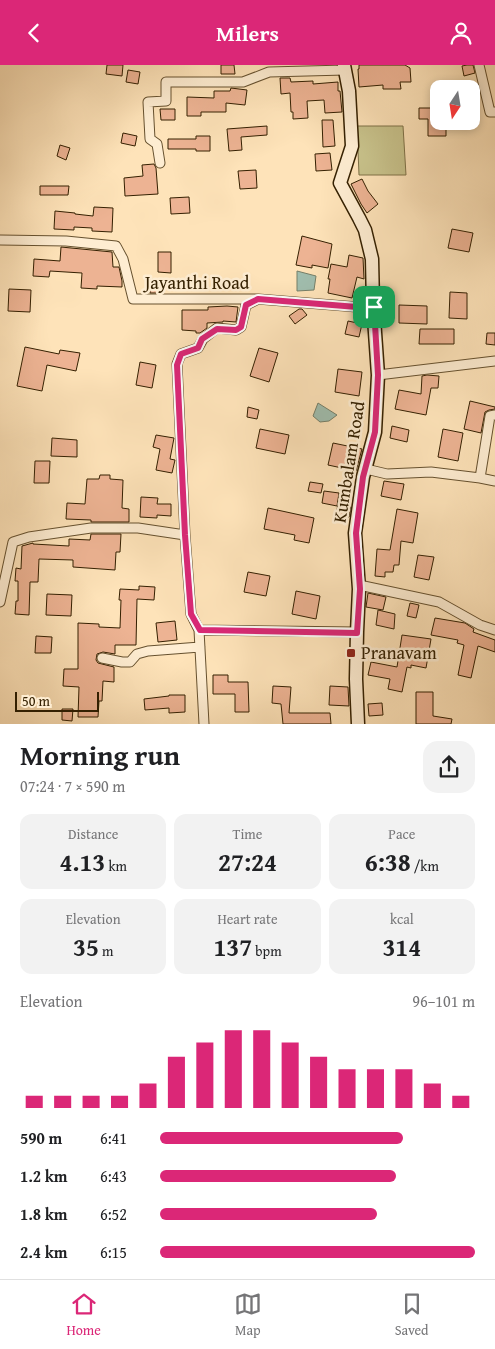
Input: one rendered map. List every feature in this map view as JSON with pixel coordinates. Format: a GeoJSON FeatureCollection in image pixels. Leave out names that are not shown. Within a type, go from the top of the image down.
{"type":"FeatureCollection","features":[{"type":"Feature","properties":{"kind":"main road","name":"Kumbalam Road"},"geometry":{"type":"LineString","coordinates":[[344,68],[349,91],[352,146],[340,183],[360,218],[372,259],[378,375],[375,432],[363,477],[356,533],[359,585],[356,679],[358,724]]}},
{"type":"Feature","properties":{"kind":"street"},"geometry":{"type":"LineString","coordinates":[[480,65],[490,112],[495,112]]}},
{"type":"Feature","properties":{"kind":"street"},"geometry":{"type":"LineString","coordinates":[[160,163],[157,145],[150,139],[148,101],[166,101],[166,82],[243,82],[269,72],[344,68]]}},
{"type":"Feature","properties":{"kind":"street","name":"Jayanthi Road"},"geometry":{"type":"LineString","coordinates":[[0,240],[66,241],[116,246],[123,259],[133,299],[258,299],[374,307]]}},
{"type":"Feature","properties":{"kind":"street"},"geometry":{"type":"LineString","coordinates":[[204,724],[200,630],[191,614],[185,535],[177,365],[181,354],[198,348],[202,339],[217,329],[236,330],[241,327],[246,305],[258,299]]}},
{"type":"Feature","properties":{"kind":"street"},"geometry":{"type":"LineString","coordinates":[[378,375],[495,361]]}},
{"type":"Feature","properties":{"kind":"street"},"geometry":{"type":"LineString","coordinates":[[480,478],[490,416],[495,415]]}},
{"type":"Feature","properties":{"kind":"street"},"geometry":{"type":"LineString","coordinates":[[366,469],[386,474],[431,472],[495,481]]}},
{"type":"Feature","properties":{"kind":"street"},"geometry":{"type":"LineString","coordinates":[[0,602],[13,542],[29,537],[91,528],[138,528],[185,535]]}},
{"type":"Feature","properties":{"kind":"street"},"geometry":{"type":"LineString","coordinates":[[359,585],[439,602],[480,625],[495,630]]}},
{"type":"Feature","properties":{"kind":"street"},"geometry":{"type":"LineString","coordinates":[[200,630],[357,633]]}},
{"type":"Feature","properties":{"kind":"street"},"geometry":{"type":"LineString","coordinates":[[102,658],[130,662],[137,654],[148,651],[200,647]]}},
{"type":"Feature","properties":{"kind":"shaded area"},"geometry":{"type":"Polygon","coordinates":[[[357,126],[403,126],[406,175],[359,175],[357,126]]]}},
{"type":"Feature","properties":{"kind":"shaded area"},"geometry":{"type":"Polygon","coordinates":[[[297,271],[316,276],[314,290],[297,291],[297,271]]]}},
{"type":"Feature","properties":{"kind":"shaded area"},"geometry":{"type":"Polygon","coordinates":[[[318,403],[337,415],[329,421],[320,422],[313,416],[318,403]]]}},
{"type":"Feature","properties":{"kind":"building"},"geometry":{"type":"Polygon","coordinates":[[[107,65],[123,65],[122,76],[106,74],[107,65]]]}},
{"type":"Feature","properties":{"kind":"building"},"geometry":{"type":"Polygon","coordinates":[[[221,65],[234,65],[235,74],[221,74],[221,65]]]}},
{"type":"Feature","properties":{"kind":"building"},"geometry":{"type":"Polygon","coordinates":[[[359,65],[405,65],[410,68],[411,82],[400,82],[401,89],[383,89],[383,85],[359,87],[359,65]]]}},
{"type":"Feature","properties":{"kind":"building"},"geometry":{"type":"Polygon","coordinates":[[[473,65],[475,73],[464,76],[462,66],[473,65]]]}},
{"type":"Feature","properties":{"kind":"building"},"geometry":{"type":"Polygon","coordinates":[[[128,70],[140,72],[138,84],[126,82],[128,70]]]}},
{"type":"Feature","properties":{"kind":"building"},"geometry":{"type":"Polygon","coordinates":[[[280,78],[290,78],[291,82],[313,81],[313,84],[338,82],[342,112],[325,113],[324,100],[307,101],[308,118],[293,119],[290,93],[281,94],[280,78]]]}},
{"type":"Feature","properties":{"kind":"building"},"geometry":{"type":"Polygon","coordinates":[[[231,88],[247,90],[245,105],[226,103],[226,112],[201,112],[201,116],[187,116],[187,97],[214,98],[214,91],[230,91],[231,88]]]}},
{"type":"Feature","properties":{"kind":"building"},"geometry":{"type":"Polygon","coordinates":[[[419,108],[430,108],[430,130],[446,130],[446,136],[428,136],[428,119],[419,119],[419,108]]]}},
{"type":"Feature","properties":{"kind":"building"},"geometry":{"type":"Polygon","coordinates":[[[160,109],[175,109],[175,120],[161,120],[160,109]]]}},
{"type":"Feature","properties":{"kind":"building"},"geometry":{"type":"Polygon","coordinates":[[[322,120],[333,120],[335,146],[323,147],[322,120]]]}},
{"type":"Feature","properties":{"kind":"building"},"geometry":{"type":"Polygon","coordinates":[[[267,126],[267,135],[241,137],[242,150],[229,151],[227,129],[267,126]]]}},
{"type":"Feature","properties":{"kind":"building"},"geometry":{"type":"Polygon","coordinates":[[[123,133],[137,136],[135,146],[121,143],[123,133]]]}},
{"type":"Feature","properties":{"kind":"building"},"geometry":{"type":"Polygon","coordinates":[[[196,136],[210,136],[210,151],[168,149],[168,139],[196,139],[196,136]]]}},
{"type":"Feature","properties":{"kind":"building"},"geometry":{"type":"Polygon","coordinates":[[[60,145],[70,148],[66,160],[57,156],[60,145]]]}},
{"type":"Feature","properties":{"kind":"building"},"geometry":{"type":"Polygon","coordinates":[[[330,153],[332,170],[316,171],[315,154],[330,153]]]}},
{"type":"Feature","properties":{"kind":"building"},"geometry":{"type":"Polygon","coordinates":[[[154,164],[158,194],[125,196],[124,178],[143,176],[142,165],[154,164]]]}},
{"type":"Feature","properties":{"kind":"building"},"geometry":{"type":"Polygon","coordinates":[[[256,170],[257,188],[240,189],[238,171],[256,170]]]}},
{"type":"Feature","properties":{"kind":"building"},"geometry":{"type":"Polygon","coordinates":[[[362,179],[378,204],[367,213],[351,184],[362,179]]]}},
{"type":"Feature","properties":{"kind":"building"},"geometry":{"type":"Polygon","coordinates":[[[40,186],[69,186],[68,195],[40,195],[40,186]]]}},
{"type":"Feature","properties":{"kind":"building"},"geometry":{"type":"Polygon","coordinates":[[[189,197],[190,213],[171,214],[170,198],[189,197]]]}},
{"type":"Feature","properties":{"kind":"building"},"geometry":{"type":"Polygon","coordinates":[[[94,207],[113,208],[112,232],[92,231],[92,228],[74,227],[74,230],[54,229],[55,211],[93,216],[94,207]]]}},
{"type":"Feature","properties":{"kind":"building"},"geometry":{"type":"Polygon","coordinates":[[[452,229],[473,233],[469,252],[448,248],[452,229]]]}},
{"type":"Feature","properties":{"kind":"building"},"geometry":{"type":"Polygon","coordinates":[[[302,236],[332,244],[328,268],[296,265],[302,236]]]}},
{"type":"Feature","properties":{"kind":"building"},"geometry":{"type":"Polygon","coordinates":[[[61,247],[112,252],[113,267],[119,267],[122,287],[97,286],[97,289],[81,288],[82,273],[50,271],[49,277],[33,276],[34,259],[60,261],[61,247]]]}},
{"type":"Feature","properties":{"kind":"building"},"geometry":{"type":"Polygon","coordinates":[[[158,252],[171,252],[171,273],[158,272],[158,252]]]}},
{"type":"Feature","properties":{"kind":"building"},"geometry":{"type":"Polygon","coordinates":[[[349,255],[363,258],[364,279],[357,277],[352,298],[328,293],[331,264],[347,267],[349,255]]]}},
{"type":"Feature","properties":{"kind":"building"},"geometry":{"type":"Polygon","coordinates":[[[150,279],[161,279],[161,293],[150,293],[150,279]]]}},
{"type":"Feature","properties":{"kind":"building"},"geometry":{"type":"Polygon","coordinates":[[[9,289],[31,290],[30,312],[8,311],[9,289]]]}},
{"type":"Feature","properties":{"kind":"building"},"geometry":{"type":"Polygon","coordinates":[[[450,292],[467,293],[467,319],[449,318],[450,292]]]}},
{"type":"Feature","properties":{"kind":"building"},"geometry":{"type":"Polygon","coordinates":[[[399,305],[427,306],[427,324],[399,323],[399,305]]]}},
{"type":"Feature","properties":{"kind":"building"},"geometry":{"type":"Polygon","coordinates":[[[208,307],[238,307],[236,322],[207,323],[207,328],[200,333],[182,330],[182,310],[208,310],[208,307]]]}},
{"type":"Feature","properties":{"kind":"building"},"geometry":{"type":"Polygon","coordinates":[[[302,309],[307,315],[295,324],[289,316],[302,309]]]}},
{"type":"Feature","properties":{"kind":"building"},"geometry":{"type":"Polygon","coordinates":[[[348,321],[362,324],[359,337],[345,334],[348,321]]]}},
{"type":"Feature","properties":{"kind":"building"},"geometry":{"type":"Polygon","coordinates":[[[420,329],[454,329],[454,344],[419,344],[420,329]]]}},
{"type":"Feature","properties":{"kind":"building"},"geometry":{"type":"Polygon","coordinates":[[[487,333],[495,333],[495,345],[486,344],[487,333]]]}},
{"type":"Feature","properties":{"kind":"building"},"geometry":{"type":"Polygon","coordinates":[[[25,347],[59,354],[60,350],[80,353],[76,371],[47,365],[42,391],[17,386],[25,347]]]}},
{"type":"Feature","properties":{"kind":"building"},"geometry":{"type":"Polygon","coordinates":[[[259,348],[278,353],[269,382],[250,376],[259,348]]]}},
{"type":"Feature","properties":{"kind":"building"},"geometry":{"type":"Polygon","coordinates":[[[140,362],[156,365],[152,388],[136,385],[140,362]]]}},
{"type":"Feature","properties":{"kind":"building"},"geometry":{"type":"Polygon","coordinates":[[[338,369],[362,372],[359,396],[335,392],[338,369]]]}},
{"type":"Feature","properties":{"kind":"building"},"geometry":{"type":"Polygon","coordinates":[[[422,376],[439,376],[438,388],[431,388],[426,415],[395,409],[399,390],[421,394],[422,376]]]}},
{"type":"Feature","properties":{"kind":"building"},"geometry":{"type":"Polygon","coordinates":[[[470,401],[495,407],[495,409],[485,412],[481,433],[464,429],[470,401]]]}},
{"type":"Feature","properties":{"kind":"building"},"geometry":{"type":"Polygon","coordinates":[[[248,407],[259,410],[257,419],[247,417],[248,407]]]}},
{"type":"Feature","properties":{"kind":"building"},"geometry":{"type":"Polygon","coordinates":[[[392,426],[409,430],[407,442],[390,438],[392,426]]]}},
{"type":"Feature","properties":{"kind":"building"},"geometry":{"type":"Polygon","coordinates":[[[260,429],[289,435],[285,454],[256,448],[260,429]]]}},
{"type":"Feature","properties":{"kind":"building"},"geometry":{"type":"Polygon","coordinates":[[[443,429],[463,433],[458,461],[438,457],[443,429]]]}},
{"type":"Feature","properties":{"kind":"building"},"geometry":{"type":"Polygon","coordinates":[[[156,435],[174,438],[170,459],[175,460],[172,473],[156,470],[160,449],[153,447],[156,435]]]}},
{"type":"Feature","properties":{"kind":"building"},"geometry":{"type":"Polygon","coordinates":[[[52,438],[77,440],[77,457],[51,456],[52,438]]]}},
{"type":"Feature","properties":{"kind":"building"},"geometry":{"type":"Polygon","coordinates":[[[333,443],[362,449],[356,471],[328,465],[333,443]]]}},
{"type":"Feature","properties":{"kind":"building"},"geometry":{"type":"Polygon","coordinates":[[[35,461],[50,461],[49,483],[34,483],[35,461]]]}},
{"type":"Feature","properties":{"kind":"building"},"geometry":{"type":"Polygon","coordinates":[[[100,475],[110,475],[110,479],[123,480],[122,508],[129,509],[129,522],[91,522],[91,520],[66,519],[67,503],[85,504],[87,479],[99,479],[100,475]]]}},
{"type":"Feature","properties":{"kind":"building"},"geometry":{"type":"Polygon","coordinates":[[[384,481],[404,484],[401,500],[381,496],[384,481]]]}},
{"type":"Feature","properties":{"kind":"building"},"geometry":{"type":"Polygon","coordinates":[[[310,482],[323,484],[321,493],[308,491],[310,482]]]}},
{"type":"Feature","properties":{"kind":"building"},"geometry":{"type":"Polygon","coordinates":[[[324,491],[339,493],[337,506],[322,503],[324,491]]]}},
{"type":"Feature","properties":{"kind":"building"},"geometry":{"type":"Polygon","coordinates":[[[141,497],[158,498],[157,504],[171,504],[171,516],[157,515],[157,518],[140,517],[141,497]]]}},
{"type":"Feature","properties":{"kind":"building"},"geometry":{"type":"Polygon","coordinates":[[[338,504],[351,507],[349,517],[336,515],[338,504]]]}},
{"type":"Feature","properties":{"kind":"building"},"geometry":{"type":"Polygon","coordinates":[[[268,508],[314,518],[309,543],[294,540],[295,535],[264,529],[268,508]]]}},
{"type":"Feature","properties":{"kind":"building"},"geometry":{"type":"Polygon","coordinates":[[[397,509],[418,513],[413,543],[401,541],[399,565],[394,565],[393,572],[385,572],[385,577],[375,576],[377,549],[390,550],[397,509]]]}},
{"type":"Feature","properties":{"kind":"building"},"geometry":{"type":"Polygon","coordinates":[[[91,534],[121,534],[120,552],[116,552],[115,570],[73,567],[73,560],[39,559],[38,582],[30,582],[29,615],[15,614],[16,601],[18,601],[18,581],[15,581],[16,568],[21,569],[22,546],[33,543],[69,546],[69,539],[90,540],[91,534]]]}},
{"type":"Feature","properties":{"kind":"building"},"geometry":{"type":"Polygon","coordinates":[[[418,555],[434,557],[429,580],[414,577],[418,555]]]}},
{"type":"Feature","properties":{"kind":"building"},"geometry":{"type":"Polygon","coordinates":[[[248,572],[270,576],[266,596],[244,592],[248,572]]]}},
{"type":"Feature","properties":{"kind":"building"},"geometry":{"type":"Polygon","coordinates":[[[139,586],[155,587],[154,600],[137,599],[136,645],[115,645],[115,654],[103,652],[97,654],[96,660],[98,663],[114,667],[114,682],[103,681],[102,701],[99,701],[98,717],[78,717],[79,687],[63,686],[64,669],[78,669],[78,623],[120,628],[120,589],[139,590],[139,586]]]}},
{"type":"Feature","properties":{"kind":"building"},"geometry":{"type":"Polygon","coordinates":[[[296,591],[320,596],[316,619],[292,614],[296,591]]]}},
{"type":"Feature","properties":{"kind":"building"},"geometry":{"type":"Polygon","coordinates":[[[368,593],[386,597],[383,610],[366,607],[368,593]]]}},
{"type":"Feature","properties":{"kind":"building"},"geometry":{"type":"Polygon","coordinates":[[[47,594],[72,595],[71,616],[46,615],[47,594]]]}},
{"type":"Feature","properties":{"kind":"building"},"geometry":{"type":"Polygon","coordinates":[[[410,603],[419,605],[416,618],[407,616],[410,603]]]}},
{"type":"Feature","properties":{"kind":"building"},"geometry":{"type":"Polygon","coordinates":[[[378,610],[395,614],[394,629],[376,625],[378,610]]]}},
{"type":"Feature","properties":{"kind":"building"},"geometry":{"type":"Polygon","coordinates":[[[435,618],[465,623],[474,629],[473,632],[495,640],[495,652],[478,646],[471,678],[458,675],[464,645],[457,643],[458,640],[431,635],[435,618]]]}},
{"type":"Feature","properties":{"kind":"building"},"geometry":{"type":"Polygon","coordinates":[[[175,621],[177,640],[158,642],[156,623],[175,621]]]}},
{"type":"Feature","properties":{"kind":"building"},"geometry":{"type":"Polygon","coordinates":[[[402,635],[431,639],[426,668],[411,665],[411,668],[407,667],[402,692],[388,689],[390,679],[368,675],[371,662],[397,667],[402,635]]]}},
{"type":"Feature","properties":{"kind":"building"},"geometry":{"type":"Polygon","coordinates":[[[36,636],[52,637],[51,653],[35,653],[36,636]]]}},
{"type":"Feature","properties":{"kind":"building"},"geometry":{"type":"Polygon","coordinates":[[[213,675],[228,675],[228,682],[248,682],[249,712],[235,712],[235,694],[213,694],[213,675]]]}},
{"type":"Feature","properties":{"kind":"building"},"geometry":{"type":"Polygon","coordinates":[[[273,686],[291,687],[289,713],[330,713],[331,724],[283,724],[281,704],[272,703],[273,686]]]}},
{"type":"Feature","properties":{"kind":"building"},"geometry":{"type":"Polygon","coordinates":[[[330,686],[348,687],[349,706],[329,705],[330,686]]]}},
{"type":"Feature","properties":{"kind":"building"},"geometry":{"type":"Polygon","coordinates":[[[416,692],[433,692],[433,716],[452,719],[451,724],[416,724],[416,692]]]}},
{"type":"Feature","properties":{"kind":"building"},"geometry":{"type":"Polygon","coordinates":[[[169,695],[185,695],[185,712],[169,713],[169,708],[145,710],[144,699],[169,695]]]}},
{"type":"Feature","properties":{"kind":"building"},"geometry":{"type":"Polygon","coordinates":[[[382,703],[383,715],[369,716],[368,704],[382,703]]]}},
{"type":"Feature","properties":{"kind":"building"},"geometry":{"type":"Polygon","coordinates":[[[62,709],[73,709],[72,721],[62,720],[62,709]]]}},
{"type":"Feature","properties":{"kind":"place","name":"Pranavam"},"geometry":{"type":"Point","coordinates":[351,653]}},
{"type":"Feature","properties":{"kind":"route"},"geometry":{"type":"LineString","coordinates":[[258,299],[374,307],[378,375],[375,432],[363,477],[356,533],[360,589],[357,633],[200,630],[191,614],[185,535],[177,365],[181,354],[198,348],[202,339],[217,329],[236,330],[241,327],[246,305],[258,299]]}}]}
